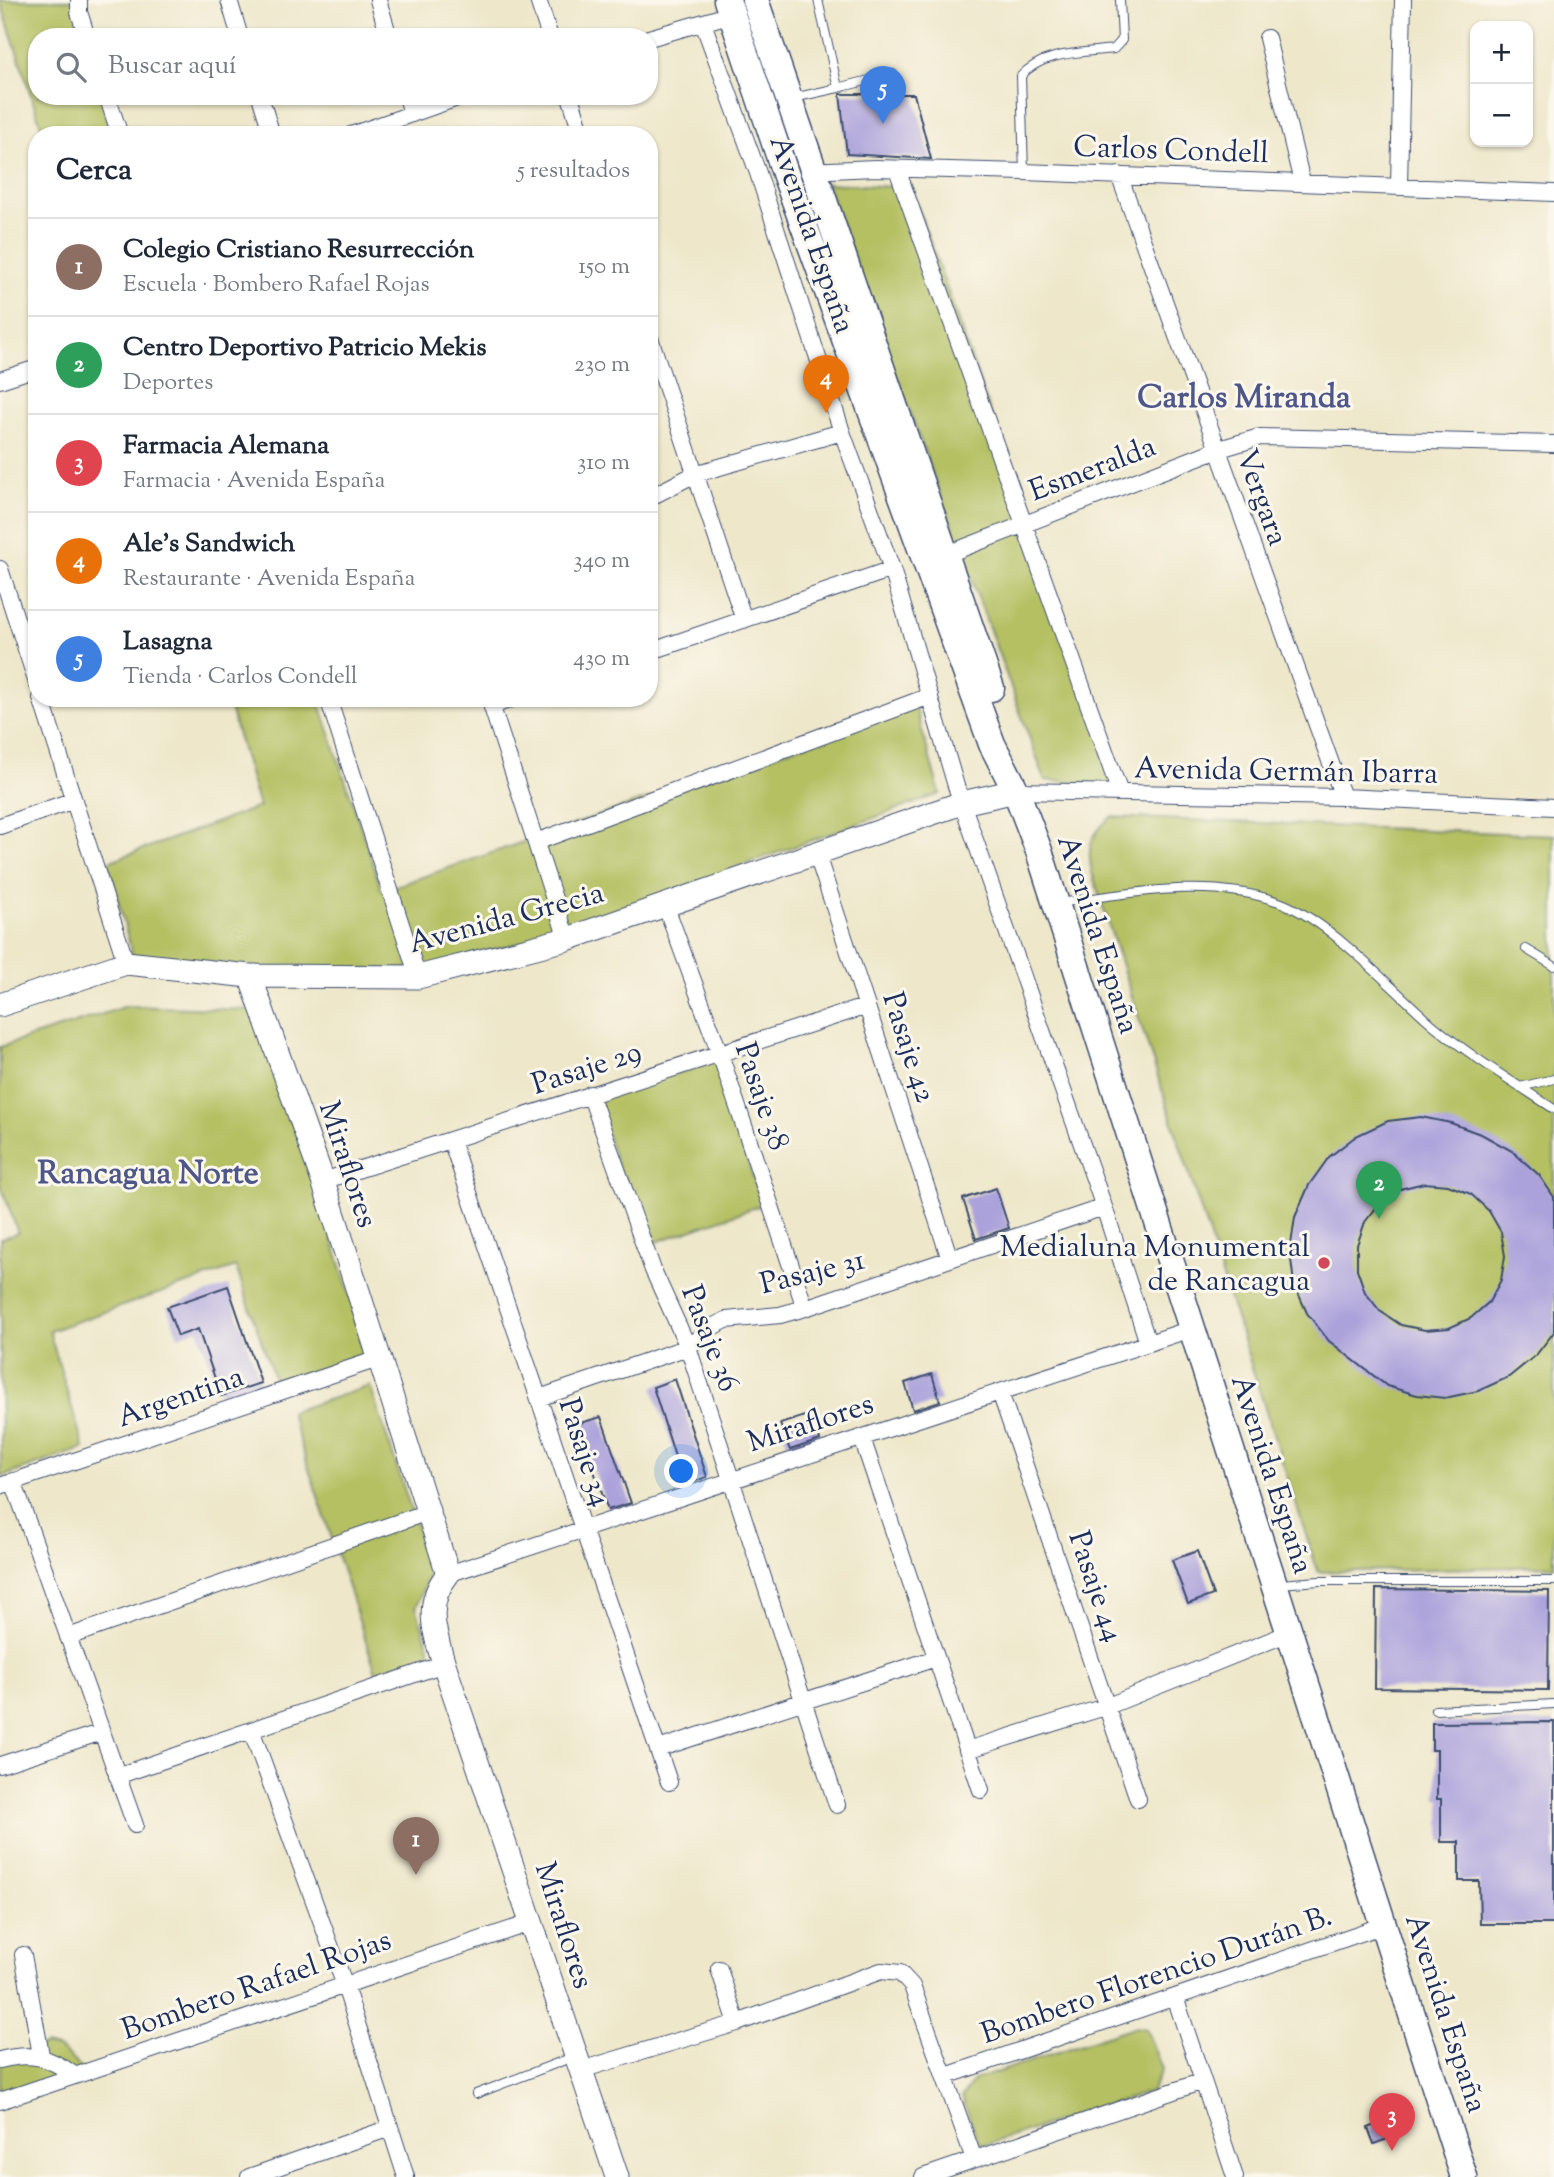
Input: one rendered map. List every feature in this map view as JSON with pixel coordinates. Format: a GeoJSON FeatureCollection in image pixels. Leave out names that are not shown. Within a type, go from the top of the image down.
{"type":"FeatureCollection","features":[{"type":"Feature","properties":{"kind":"main road","name":"Avenida España"},"geometry":{"type":"LineString","coordinates":[[758,0],[813,170],[1010,744],[1018,777],[1016,791]]}},
{"type":"Feature","properties":{"kind":"main road","name":"Avenida España"},"geometry":{"type":"LineString","coordinates":[[730,7],[786,176],[992,744],[1016,791],[1055,904],[1465,2177]]}},
{"type":"Feature","properties":{"kind":"street"},"geometry":{"type":"LineString","coordinates":[[79,0],[79,12],[84,28]]}},
{"type":"Feature","properties":{"kind":"street"},"geometry":{"type":"LineString","coordinates":[[229,0],[237,28]]}},
{"type":"Feature","properties":{"kind":"street"},"geometry":{"type":"LineString","coordinates":[[378,0],[386,28]]}},
{"type":"Feature","properties":{"kind":"street"},"geometry":{"type":"LineString","coordinates":[[538,0],[547,28]]}},
{"type":"Feature","properties":{"kind":"street"},"geometry":{"type":"LineString","coordinates":[[1398,186],[1403,0]]}},
{"type":"Feature","properties":{"kind":"street"},"geometry":{"type":"LineString","coordinates":[[658,36],[704,23],[730,7]]}},
{"type":"Feature","properties":{"kind":"street","name":"Avenida España"},"geometry":{"type":"LineString","coordinates":[[704,23],[758,173],[842,432],[892,569],[962,803],[981,847],[1148,1343]]}},
{"type":"Feature","properties":{"kind":"street"},"geometry":{"type":"LineString","coordinates":[[1267,38],[1303,182]]}},
{"type":"Feature","properties":{"kind":"street"},"geometry":{"type":"LineString","coordinates":[[110,105],[117,126]]}},
{"type":"Feature","properties":{"kind":"street"},"geometry":{"type":"LineString","coordinates":[[263,105],[269,126]]}},
{"type":"Feature","properties":{"kind":"street"},"geometry":{"type":"LineString","coordinates":[[410,105],[412,114]]}},
{"type":"Feature","properties":{"kind":"street"},"geometry":{"type":"LineString","coordinates":[[377,126],[438,105]]}},
{"type":"Feature","properties":{"kind":"street"},"geometry":{"type":"LineString","coordinates":[[572,105],[579,126]]}},
{"type":"Feature","properties":{"kind":"street"},"geometry":{"type":"LineString","coordinates":[[897,169],[1119,793]]}},
{"type":"Feature","properties":{"kind":"street","name":"Carlos Condell"},"geometry":{"type":"LineString","coordinates":[[786,176],[813,170],[897,169],[1119,175],[1554,193]]}},
{"type":"Feature","properties":{"kind":"street","name":"Vergara"},"geometry":{"type":"LineString","coordinates":[[1119,175],[1343,797]]}},
{"type":"Feature","properties":{"kind":"street"},"geometry":{"type":"LineString","coordinates":[[0,380],[28,371]]}},
{"type":"Feature","properties":{"kind":"street"},"geometry":{"type":"LineString","coordinates":[[658,371],[744,620]]}},
{"type":"Feature","properties":{"kind":"street"},"geometry":{"type":"LineString","coordinates":[[658,493],[695,474],[842,432]]}},
{"type":"Feature","properties":{"kind":"street","name":"Esmeralda"},"geometry":{"type":"LineString","coordinates":[[945,555],[1216,450],[1260,437],[1554,444]]}},
{"type":"Feature","properties":{"kind":"street"},"geometry":{"type":"LineString","coordinates":[[0,569],[28,655]]}},
{"type":"Feature","properties":{"kind":"street"},"geometry":{"type":"LineString","coordinates":[[658,649],[892,569]]}},
{"type":"Feature","properties":{"kind":"street"},"geometry":{"type":"LineString","coordinates":[[536,842],[930,696]]}},
{"type":"Feature","properties":{"kind":"street"},"geometry":{"type":"LineString","coordinates":[[44,707],[126,963]]}},
{"type":"Feature","properties":{"kind":"street"},"geometry":{"type":"LineString","coordinates":[[331,707],[418,977]]}},
{"type":"Feature","properties":{"kind":"street"},"geometry":{"type":"LineString","coordinates":[[492,707],[567,939]]}},
{"type":"Feature","properties":{"kind":"street","name":"Avenida Germán Ibarra"},"geometry":{"type":"LineString","coordinates":[[1016,791],[1343,797],[1554,807]]}},
{"type":"Feature","properties":{"kind":"street","name":"Avenida Grecia"},"geometry":{"type":"LineString","coordinates":[[0,1005],[126,963],[250,975],[418,977],[567,939],[962,803],[1016,791]]}},
{"type":"Feature","properties":{"kind":"street"},"geometry":{"type":"LineString","coordinates":[[0,826],[74,800]]}},
{"type":"Feature","properties":{"kind":"street","name":"Pasaje 42"},"geometry":{"type":"LineString","coordinates":[[816,852],[950,1259]]}},
{"type":"Feature","properties":{"kind":"street","name":"Pasaje 38"},"geometry":{"type":"LineString","coordinates":[[666,904],[805,1308]]}},
{"type":"Feature","properties":{"kind":"street","name":"Miraflores"},"geometry":{"type":"LineString","coordinates":[[250,975],[323,1181],[448,1574]]}},
{"type":"Feature","properties":{"kind":"street","name":"Pasaje 29"},"geometry":{"type":"LineString","coordinates":[[323,1181],[866,1006]]}},
{"type":"Feature","properties":{"kind":"street","name":"Pasaje 36"},"geometry":{"type":"LineString","coordinates":[[590,1094],[653,1270],[688,1347],[837,1805]]}},
{"type":"Feature","properties":{"kind":"street","name":"Pasaje 34"},"geometry":{"type":"LineString","coordinates":[[451,1140],[669,1782]]}},
{"type":"Feature","properties":{"kind":"street","name":"Pasaje 31"},"geometry":{"type":"LineString","coordinates":[[538,1398],[688,1347],[726,1320],[780,1315],[805,1308],[1104,1207]]}},
{"type":"Feature","properties":{"kind":"street","name":"Miraflores"},"geometry":{"type":"LineString","coordinates":[[617,2177],[434,1633],[432,1609],[437,1589],[448,1574],[1191,1329]]}},
{"type":"Feature","properties":{"kind":"street","name":"Argentina"},"geometry":{"type":"LineString","coordinates":[[6,1483],[378,1359]]}},
{"type":"Feature","properties":{"kind":"street","name":"Pasaje 44"},"geometry":{"type":"LineString","coordinates":[[1000,1392],[1138,1799]]}},
{"type":"Feature","properties":{"kind":"street"},"geometry":{"type":"LineString","coordinates":[[862,1438],[981,1790]]}},
{"type":"Feature","properties":{"kind":"street"},"geometry":{"type":"LineString","coordinates":[[6,1483],[68,1637],[135,1825]]}},
{"type":"Feature","properties":{"kind":"street"},"geometry":{"type":"LineString","coordinates":[[68,1637],[428,1512]]}},
{"type":"Feature","properties":{"kind":"street"},"geometry":{"type":"LineString","coordinates":[[967,1751],[1108,1706],[1289,1633]]}},
{"type":"Feature","properties":{"kind":"street"},"geometry":{"type":"LineString","coordinates":[[658,1749],[936,1658]]}},
{"type":"Feature","properties":{"kind":"street"},"geometry":{"type":"LineString","coordinates":[[117,1776],[252,1732],[444,1664]]}},
{"type":"Feature","properties":{"kind":"street"},"geometry":{"type":"LineString","coordinates":[[0,1765],[102,1732]]}},
{"type":"Feature","properties":{"kind":"street"},"geometry":{"type":"LineString","coordinates":[[252,1732],[344,1983],[406,2177]]}},
{"type":"Feature","properties":{"kind":"street","name":"Bombero Rafael Rojas"},"geometry":{"type":"LineString","coordinates":[[0,2101],[344,1983],[530,1923]]}},
{"type":"Feature","properties":{"kind":"street","name":"Bombero Florencio Durán B."},"geometry":{"type":"LineString","coordinates":[[946,2076],[1384,1925]]}},
{"type":"Feature","properties":{"kind":"street"},"geometry":{"type":"LineString","coordinates":[[23,1955],[41,2055]]}},
{"type":"Feature","properties":{"kind":"street"},"geometry":{"type":"LineString","coordinates":[[719,1969],[737,2023]]}},
{"type":"Feature","properties":{"kind":"street"},"geometry":{"type":"LineString","coordinates":[[578,2063],[737,2023],[880,1971],[900,1973],[912,1986],[974,2159]]}},
{"type":"Feature","properties":{"kind":"street"},"geometry":{"type":"LineString","coordinates":[[1175,1997],[1235,2177]]}},
{"type":"Feature","properties":{"kind":"street"},"geometry":{"type":"LineString","coordinates":[[0,2060],[20,2054],[41,2055],[74,2075]]}},
{"type":"Feature","properties":{"kind":"street"},"geometry":{"type":"LineString","coordinates":[[923,2177],[1203,2081]]}},
{"type":"Feature","properties":{"kind":"street"},"geometry":{"type":"LineString","coordinates":[[256,2176],[390,2128]]}},
{"type":"Feature","properties":{"kind":"lane"},"geometry":{"type":"LineString","coordinates":[[818,0],[838,88]]}},
{"type":"Feature","properties":{"kind":"lane"},"geometry":{"type":"LineString","coordinates":[[1024,172],[1021,76],[1031,65],[1045,58],[1114,49],[1122,40],[1120,0]]}},
{"type":"Feature","properties":{"kind":"lane"},"geometry":{"type":"LineString","coordinates":[[789,99],[893,74]]}},
{"type":"Feature","properties":{"kind":"lane"},"geometry":{"type":"LineString","coordinates":[[1055,904],[1173,889],[1217,890],[1281,903],[1306,917],[1346,947],[1434,1026],[1554,1109]]}},
{"type":"Feature","properties":{"kind":"lane"},"geometry":{"type":"LineString","coordinates":[[1526,949],[1554,966]]}},
{"type":"Feature","properties":{"kind":"lane"},"geometry":{"type":"LineString","coordinates":[[1520,1087],[1554,1079]]}},
{"type":"Feature","properties":{"kind":"lane"},"geometry":{"type":"LineString","coordinates":[[1274,1585],[1319,1581],[1554,1581]]}},
{"type":"Feature","properties":{"kind":"lane"},"geometry":{"type":"LineString","coordinates":[[1435,1710],[1554,1704]]}},
{"type":"Feature","properties":{"kind":"lane"},"geometry":{"type":"LineString","coordinates":[[476,2094],[578,2063]]}},
{"type":"Feature","properties":{"kind":"green space"},"geometry":{"type":"Polygon","coordinates":[[[0,0],[79,0],[88,28],[28,28],[28,86],[0,0]]]}},
{"type":"Feature","properties":{"kind":"green space"},"geometry":{"type":"Polygon","coordinates":[[[34,105],[115,105],[123,126],[41,126],[34,105]]]}},
{"type":"Feature","properties":{"kind":"green space"},"geometry":{"type":"Polygon","coordinates":[[[826,183],[911,188],[1123,787],[1045,780],[826,183]]]}},
{"type":"Feature","properties":{"kind":"green space"},"geometry":{"type":"Polygon","coordinates":[[[915,706],[940,794],[550,935],[422,969],[251,971],[133,957],[108,862],[259,807],[230,707],[321,707],[382,891],[915,706]]]}},
{"type":"Feature","properties":{"kind":"green space"},"geometry":{"type":"Polygon","coordinates":[[[1111,817],[1554,835],[1554,1566],[1318,1572],[1092,873],[1092,842],[1099,829],[1111,817]]]}},
{"type":"Feature","properties":{"kind":"green space"},"geometry":{"type":"Polygon","coordinates":[[[127,1006],[253,1010],[315,1183],[368,1353],[276,1384],[236,1267],[49,1331],[84,1448],[1,1477],[0,1239],[18,1233],[0,1183],[0,1047],[127,1006]]]}},
{"type":"Feature","properties":{"kind":"green space"},"geometry":{"type":"Polygon","coordinates":[[[715,1061],[762,1205],[645,1246],[595,1100],[715,1061]]]}},
{"type":"Feature","properties":{"kind":"green space"},"geometry":{"type":"Polygon","coordinates":[[[370,1386],[431,1570],[416,1607],[433,1660],[378,1678],[290,1412],[370,1386]]]}},
{"type":"Feature","properties":{"kind":"green space"},"geometry":{"type":"Polygon","coordinates":[[[1133,2027],[1146,2029],[1162,2069],[1152,2091],[985,2145],[978,2141],[962,2097],[974,2080],[1133,2027]]]}},
{"type":"Feature","properties":{"kind":"green space"},"geometry":{"type":"Polygon","coordinates":[[[46,2045],[60,2049],[87,2073],[0,2101],[0,2059],[46,2045]]]}},
{"type":"Feature","properties":{"kind":"building"},"geometry":{"type":"Polygon","coordinates":[[[840,94],[914,94],[931,159],[847,154],[840,94]]]}},
{"type":"Feature","properties":{"kind":"building","name":"Medialuna Monumental de Rancagua"},"geometry":{"type":"Polygon","coordinates":[[[1421,1117],[1451,1123],[1483,1135],[1512,1151],[1539,1175],[1554,1197],[1554,1332],[1536,1355],[1509,1377],[1478,1391],[1445,1398],[1417,1395],[1387,1386],[1329,1341],[1307,1313],[1294,1284],[1290,1251],[1295,1217],[1309,1185],[1329,1157],[1356,1136],[1388,1121],[1421,1117]],[[1424,1183],[1400,1189],[1380,1203],[1365,1222],[1357,1245],[1357,1269],[1365,1292],[1380,1311],[1401,1325],[1425,1330],[1449,1328],[1471,1318],[1489,1302],[1501,1280],[1505,1256],[1501,1232],[1489,1211],[1471,1194],[1448,1185],[1424,1183]]]}},
{"type":"Feature","properties":{"kind":"building"},"geometry":{"type":"Polygon","coordinates":[[[996,1188],[1009,1228],[976,1239],[963,1199],[996,1188]]]}},
{"type":"Feature","properties":{"kind":"building"},"geometry":{"type":"Polygon","coordinates":[[[228,1286],[261,1383],[221,1396],[198,1329],[178,1336],[167,1307],[228,1286]]]}},
{"type":"Feature","properties":{"kind":"building"},"geometry":{"type":"Polygon","coordinates":[[[932,1374],[940,1401],[913,1410],[905,1383],[932,1374]]]}},
{"type":"Feature","properties":{"kind":"building"},"geometry":{"type":"Polygon","coordinates":[[[675,1379],[707,1477],[684,1485],[653,1387],[675,1379]]]}},
{"type":"Feature","properties":{"kind":"building"},"geometry":{"type":"Polygon","coordinates":[[[811,1414],[820,1440],[790,1450],[780,1424],[811,1414]]]}},
{"type":"Feature","properties":{"kind":"building"},"geometry":{"type":"Polygon","coordinates":[[[601,1417],[631,1503],[608,1510],[577,1424],[601,1417]]]}},
{"type":"Feature","properties":{"kind":"building"},"geometry":{"type":"Polygon","coordinates":[[[1197,1551],[1213,1595],[1188,1604],[1172,1560],[1197,1551]]]}},
{"type":"Feature","properties":{"kind":"building"},"geometry":{"type":"Polygon","coordinates":[[[1376,1589],[1549,1591],[1548,1690],[1375,1688],[1376,1589]]]}},
{"type":"Feature","properties":{"kind":"building"},"geometry":{"type":"Polygon","coordinates":[[[1554,1722],[1554,1924],[1480,1924],[1479,1881],[1459,1881],[1459,1842],[1441,1842],[1441,1799],[1437,1799],[1437,1750],[1432,1750],[1432,1723],[1554,1722]]]}},
{"type":"Feature","properties":{"kind":"building"},"geometry":{"type":"Polygon","coordinates":[[[1395,2117],[1401,2134],[1374,2144],[1368,2128],[1395,2117]]]}},
{"type":"Feature","properties":{"kind":"place","name":"Lasagna"},"geometry":{"type":"Point","coordinates":[883,124]}},
{"type":"Feature","properties":{"kind":"place","name":"Ale's Sandwich"},"geometry":{"type":"Point","coordinates":[826,413]}},
{"type":"Feature","properties":{"kind":"place","name":"Centro Deportivo Patricio Mekis"},"geometry":{"type":"Point","coordinates":[1379,1219]}},
{"type":"Feature","properties":{"kind":"place","name":"Medialuna Monumental de Rancagua"},"geometry":{"type":"Point","coordinates":[1324,1263]}},
{"type":"Feature","properties":{"kind":"place","name":"Colegio Cristiano Resurrección"},"geometry":{"type":"Point","coordinates":[416,1875]}},
{"type":"Feature","properties":{"kind":"place","name":"Farmacia Alemana"},"geometry":{"type":"Point","coordinates":[1392,2151]}},
{"type":"Feature","properties":{"kind":"district","name":"Carlos Miranda"},"geometry":{"type":"Point","coordinates":[1244,396]}},
{"type":"Feature","properties":{"kind":"district","name":"Rancagua Norte"},"geometry":{"type":"Point","coordinates":[148,1172]}}]}
